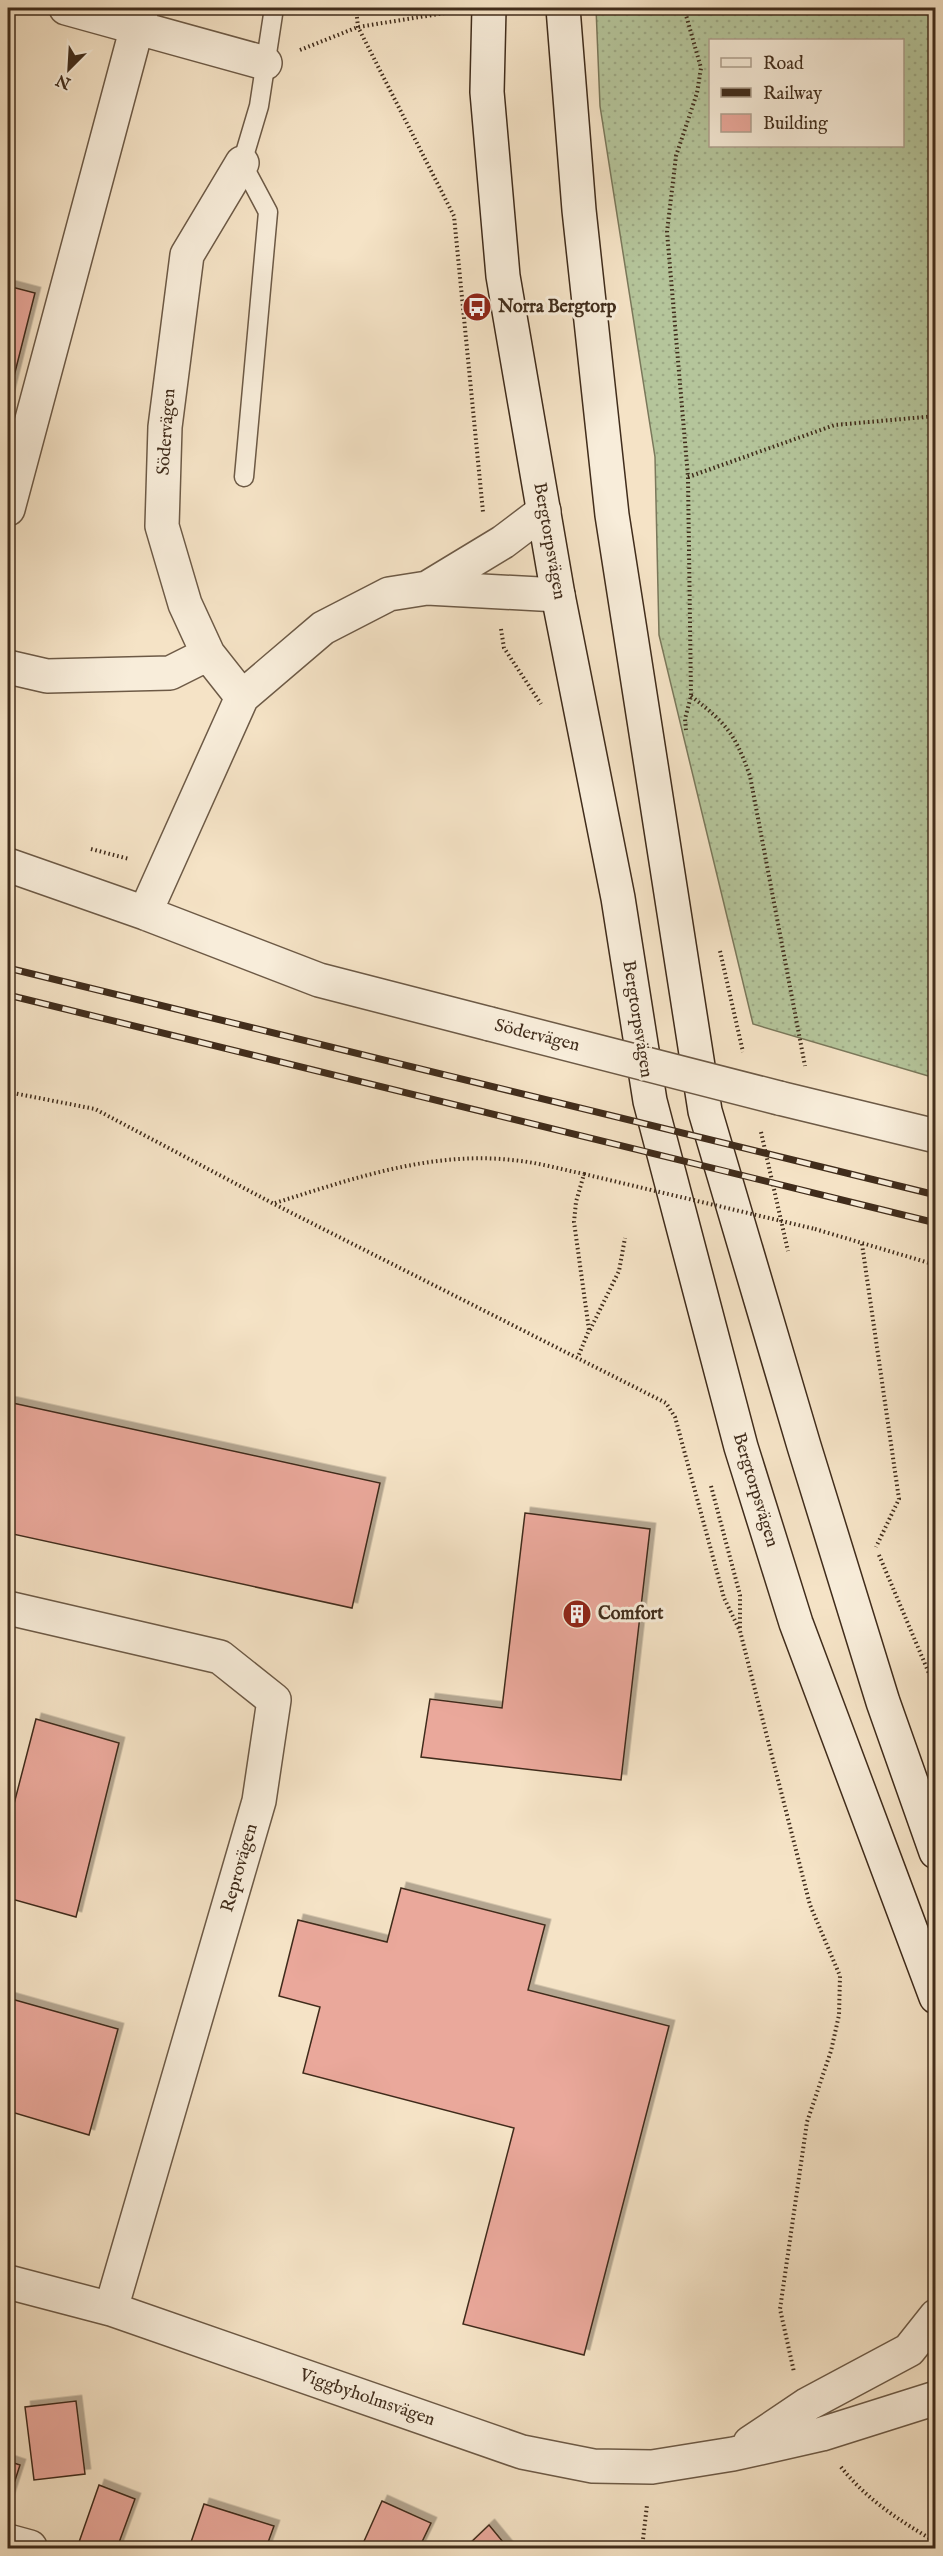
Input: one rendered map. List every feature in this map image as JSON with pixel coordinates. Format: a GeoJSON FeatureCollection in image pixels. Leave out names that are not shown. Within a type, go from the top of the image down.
{"type":"FeatureCollection","features":[{"type":"Feature","properties":{"kind":"street"},"geometry":{"type":"LineString","coordinates":[[66,8],[139,17],[265,63]]}},
{"type":"Feature","properties":{"kind":"street"},"geometry":{"type":"LineString","coordinates":[[563,8],[579,210],[612,515],[705,1111],[859,1624],[936,1852]]}},
{"type":"Feature","properties":{"kind":"street","name":"Bergtorpsvägen"},"geometry":{"type":"LineString","coordinates":[[475,9],[487,92],[503,276],[558,595],[618,898],[650,1101],[741,1447],[796,1623],[936,1996]]}},
{"type":"Feature","properties":{"kind":"street"},"geometry":{"type":"LineString","coordinates":[[8,508],[139,17]]}},
{"type":"Feature","properties":{"kind":"street","name":"Södervägen"},"geometry":{"type":"LineString","coordinates":[[242,163],[187,255],[165,428],[162,526],[185,604],[208,654],[242,697]]}},
{"type":"Feature","properties":{"kind":"street"},"geometry":{"type":"LineString","coordinates":[[427,588],[490,550],[544,511]]}},
{"type":"Feature","properties":{"kind":"street"},"geometry":{"type":"LineString","coordinates":[[145,913],[242,697],[323,628],[389,594],[427,588],[558,595]]}},
{"type":"Feature","properties":{"kind":"street"},"geometry":{"type":"LineString","coordinates":[[8,667],[47,676],[170,673],[208,654]]}},
{"type":"Feature","properties":{"kind":"street","name":"Södervägen"},"geometry":{"type":"LineString","coordinates":[[8,865],[145,913],[319,980],[936,1136]]}},
{"type":"Feature","properties":{"kind":"street","name":"Reprovägen"},"geometry":{"type":"LineString","coordinates":[[8,1608],[220,1657],[274,1700],[259,1801],[111,2309]]}},
{"type":"Feature","properties":{"kind":"street","name":"Viggbyholmsvägen"},"geometry":{"type":"LineString","coordinates":[[8,2282],[111,2309],[522,2452],[593,2466],[652,2467],[733,2454],[822,2434],[936,2398]]}},
{"type":"Feature","properties":{"kind":"street","name":"Viggbyholmsvägen"},"geometry":{"type":"LineString","coordinates":[[733,2454],[808,2404],[909,2350],[936,2316]]}},
{"type":"Feature","properties":{"kind":"lane"},"geometry":{"type":"LineString","coordinates":[[244,477],[268,212],[242,163],[259,106],[274,8]]}},
{"type":"Feature","properties":{"kind":"path"},"geometry":{"type":"LineString","coordinates":[[356,8],[358,27],[454,216],[480,495],[490,550]]}},
{"type":"Feature","properties":{"kind":"path"},"geometry":{"type":"LineString","coordinates":[[684,8],[701,68],[697,93],[676,156],[667,232],[688,477],[691,696],[685,719],[686,742]]}},
{"type":"Feature","properties":{"kind":"path"},"geometry":{"type":"LineString","coordinates":[[265,63],[358,27],[475,9]]}},
{"type":"Feature","properties":{"kind":"path"},"geometry":{"type":"LineString","coordinates":[[688,477],[835,425],[936,416]]}},
{"type":"Feature","properties":{"kind":"path"},"geometry":{"type":"LineString","coordinates":[[495,591],[504,648],[543,707]]}},
{"type":"Feature","properties":{"kind":"path"},"geometry":{"type":"LineString","coordinates":[[691,696],[716,715],[737,741],[750,776],[806,1073]]}},
{"type":"Feature","properties":{"kind":"path"},"geometry":{"type":"LineString","coordinates":[[718,941],[744,1056]]}},
{"type":"Feature","properties":{"kind":"path"},"geometry":{"type":"LineString","coordinates":[[8,1092],[95,1109],[274,1204],[666,1403],[675,1417],[724,1598],[740,1631],[810,1905],[840,1976],[839,2015],[831,2051],[807,2122],[780,2309],[791,2363],[808,2404]]}},
{"type":"Feature","properties":{"kind":"path"},"geometry":{"type":"LineString","coordinates":[[760,1125],[788,1252]]}},
{"type":"Feature","properties":{"kind":"path"},"geometry":{"type":"LineString","coordinates":[[274,1204],[386,1169],[461,1160],[512,1160],[584,1174],[815,1229],[936,1265]]}},
{"type":"Feature","properties":{"kind":"path"},"geometry":{"type":"LineString","coordinates":[[584,1174],[576,1202],[574,1222],[589,1330]]}},
{"type":"Feature","properties":{"kind":"path"},"geometry":{"type":"LineString","coordinates":[[637,1185],[640,1197]]}},
{"type":"Feature","properties":{"kind":"path"},"geometry":{"type":"LineString","coordinates":[[578,1357],[619,1271],[625,1238]]}},
{"type":"Feature","properties":{"kind":"path"},"geometry":{"type":"LineString","coordinates":[[862,1244],[899,1499],[876,1547]]}},
{"type":"Feature","properties":{"kind":"path"},"geometry":{"type":"LineString","coordinates":[[710,1480],[740,1595],[740,1631]]}},
{"type":"Feature","properties":{"kind":"path"},"geometry":{"type":"LineString","coordinates":[[870,1540],[876,1547],[936,1690]]}},
{"type":"Feature","properties":{"kind":"path"},"geometry":{"type":"LineString","coordinates":[[822,2434],[831,2454],[855,2485],[892,2516],[936,2542]]}},
{"type":"Feature","properties":{"kind":"path"},"geometry":{"type":"LineString","coordinates":[[642,2548],[652,2467]]}},
{"type":"Feature","properties":{"kind":"green space"},"geometry":{"type":"Polygon","coordinates":[[[596,8],[935,8],[935,1078],[753,1024],[659,635],[655,457],[600,106],[596,8]]]}},
{"type":"Feature","properties":{"kind":"building"},"geometry":{"type":"Polygon","coordinates":[[[8,286],[35,293],[8,400],[8,286]]]}},
{"type":"Feature","properties":{"kind":"building"},"geometry":{"type":"Polygon","coordinates":[[[8,1402],[380,1483],[352,1608],[8,1533],[8,1402]]]}},
{"type":"Feature","properties":{"kind":"building","name":"Comfort"},"geometry":{"type":"Polygon","coordinates":[[[525,1513],[650,1529],[621,1780],[421,1757],[430,1699],[502,1708],[525,1513]]]}},
{"type":"Feature","properties":{"kind":"building"},"geometry":{"type":"Polygon","coordinates":[[[36,1719],[119,1743],[76,1917],[8,1898],[8,1827],[36,1719]]]}},
{"type":"Feature","properties":{"kind":"building"},"geometry":{"type":"Polygon","coordinates":[[[401,1888],[545,1925],[528,1990],[669,2026],[584,2355],[463,2324],[514,2128],[303,2073],[320,2007],[279,1996],[298,1920],[387,1942],[401,1888]]]}},
{"type":"Feature","properties":{"kind":"building"},"geometry":{"type":"Polygon","coordinates":[[[8,1998],[118,2029],[89,2135],[8,2111],[8,1998]]]}},
{"type":"Feature","properties":{"kind":"building"},"geometry":{"type":"Polygon","coordinates":[[[76,2401],[85,2474],[34,2480],[25,2407],[76,2401]]]}},
{"type":"Feature","properties":{"kind":"building"},"geometry":{"type":"Polygon","coordinates":[[[8,2461],[20,2465],[8,2502],[8,2461]]]}},
{"type":"Feature","properties":{"kind":"building"},"geometry":{"type":"Polygon","coordinates":[[[99,2485],[135,2499],[117,2548],[89,2548],[78,2545],[99,2485]]]}},
{"type":"Feature","properties":{"kind":"building"},"geometry":{"type":"Polygon","coordinates":[[[382,2501],[431,2523],[419,2548],[361,2548],[382,2501]]]}},
{"type":"Feature","properties":{"kind":"building"},"geometry":{"type":"Polygon","coordinates":[[[204,2504],[274,2526],[266,2548],[189,2548],[204,2504]]]}},
{"type":"Feature","properties":{"kind":"building"},"geometry":{"type":"Polygon","coordinates":[[[489,2525],[508,2548],[465,2548],[489,2525]]]}},
{"type":"Feature","properties":{"kind":"railway"},"geometry":{"type":"LineString","coordinates":[[8,968],[936,1195]]}},
{"type":"Feature","properties":{"kind":"railway"},"geometry":{"type":"LineString","coordinates":[[8,995],[936,1223]]}},
{"type":"Feature","properties":{"kind":"place","name":"Norra Bergtorp"},"geometry":{"type":"Point","coordinates":[477,307]}},
{"type":"Feature","properties":{"kind":"place","name":"Comfort"},"geometry":{"type":"Point","coordinates":[577,1614]}}]}
